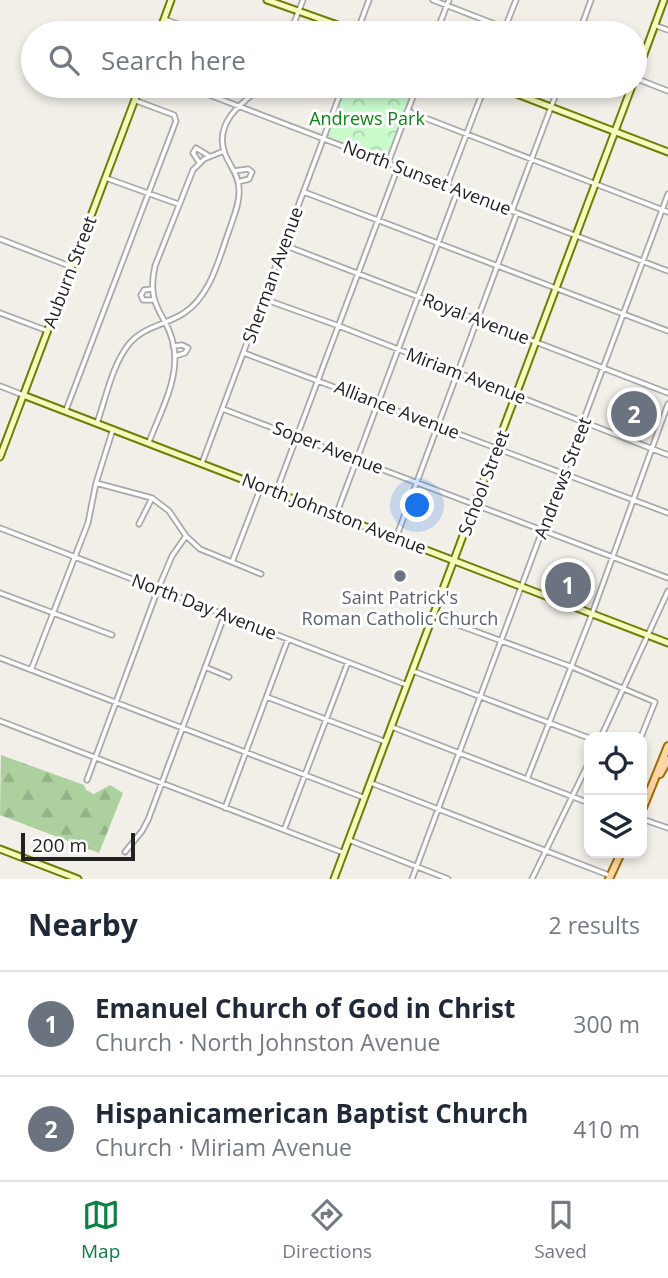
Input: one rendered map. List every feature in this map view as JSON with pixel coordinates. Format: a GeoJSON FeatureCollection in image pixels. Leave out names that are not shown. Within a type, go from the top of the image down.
{"type":"FeatureCollection","features":[{"type":"Feature","properties":{"kind":"main road"},"geometry":{"type":"LineString","coordinates":[[164,19],[172,0]]}},
{"type":"Feature","properties":{"kind":"main road"},"geometry":{"type":"LineString","coordinates":[[267,0],[324,21]]}},
{"type":"Feature","properties":{"kind":"main road"},"geometry":{"type":"LineString","coordinates":[[647,45],[664,0]]}},
{"type":"Feature","properties":{"kind":"main road"},"geometry":{"type":"LineString","coordinates":[[526,98],[668,152]]}},
{"type":"Feature","properties":{"kind":"main road","name":"School Street"},"geometry":{"type":"LineString","coordinates":[[334,879],[628,98]]}},
{"type":"Feature","properties":{"kind":"main road","name":"Auburn Street"},"geometry":{"type":"LineString","coordinates":[[0,457],[134,100]]}},
{"type":"Feature","properties":{"kind":"main road","name":"North Johnston Avenue"},"geometry":{"type":"LineString","coordinates":[[23,395],[668,643]]}},
{"type":"Feature","properties":{"kind":"main road"},"geometry":{"type":"LineString","coordinates":[[647,799],[668,746]]}},
{"type":"Feature","properties":{"kind":"main road"},"geometry":{"type":"LineString","coordinates":[[656,778],[668,760]]}},
{"type":"Feature","properties":{"kind":"main road"},"geometry":{"type":"LineString","coordinates":[[0,849],[78,879]]}},
{"type":"Feature","properties":{"kind":"main road"},"geometry":{"type":"LineString","coordinates":[[610,877],[619,858]]}},
{"type":"Feature","properties":{"kind":"street"},"geometry":{"type":"LineString","coordinates":[[295,21],[303,0]]}},
{"type":"Feature","properties":{"kind":"street"},"geometry":{"type":"LineString","coordinates":[[362,21],[369,0]]}},
{"type":"Feature","properties":{"kind":"street"},"geometry":{"type":"LineString","coordinates":[[433,0],[448,3],[484,21]]}},
{"type":"Feature","properties":{"kind":"street"},"geometry":{"type":"LineString","coordinates":[[508,21],[516,0]]}},
{"type":"Feature","properties":{"kind":"street"},"geometry":{"type":"LineString","coordinates":[[583,21],[591,0]]}},
{"type":"Feature","properties":{"kind":"street"},"geometry":{"type":"LineString","coordinates":[[441,21],[448,3]]}},
{"type":"Feature","properties":{"kind":"street"},"geometry":{"type":"LineString","coordinates":[[164,19],[169,21]]}},
{"type":"Feature","properties":{"kind":"street"},"geometry":{"type":"LineString","coordinates":[[654,25],[668,30]]}},
{"type":"Feature","properties":{"kind":"street"},"geometry":{"type":"LineString","coordinates":[[647,83],[668,91]]}},
{"type":"Feature","properties":{"kind":"street","name":"North Sunset Avenue"},"geometry":{"type":"LineString","coordinates":[[218,98],[668,271]]}},
{"type":"Feature","properties":{"kind":"street"},"geometry":{"type":"LineString","coordinates":[[96,423],[125,350],[140,334],[184,313],[205,291],[237,206],[238,182],[224,151],[226,125],[237,105],[247,98]]}},
{"type":"Feature","properties":{"kind":"street","name":"Sherman Avenue"},"geometry":{"type":"LineString","coordinates":[[202,463],[337,98]]}},
{"type":"Feature","properties":{"kind":"street"},"geometry":{"type":"LineString","coordinates":[[388,163],[412,98]]}},
{"type":"Feature","properties":{"kind":"street"},"geometry":{"type":"LineString","coordinates":[[447,186],[481,98]]}},
{"type":"Feature","properties":{"kind":"street"},"geometry":{"type":"LineString","coordinates":[[512,211],[554,98]]}},
{"type":"Feature","properties":{"kind":"street"},"geometry":{"type":"LineString","coordinates":[[66,410],[176,119],[172,114],[134,100]]}},
{"type":"Feature","properties":{"kind":"street"},"geometry":{"type":"LineString","coordinates":[[407,111],[668,212]]}},
{"type":"Feature","properties":{"kind":"street"},"geometry":{"type":"LineString","coordinates":[[199,162],[194,155],[194,148],[200,148],[209,156]]}},
{"type":"Feature","properties":{"kind":"street"},"geometry":{"type":"LineString","coordinates":[[149,443],[172,382],[175,356],[153,299],[155,266],[190,174],[199,162],[224,151]]}},
{"type":"Feature","properties":{"kind":"street"},"geometry":{"type":"LineString","coordinates":[[276,492],[398,167]]}},
{"type":"Feature","properties":{"kind":"street"},"geometry":{"type":"LineString","coordinates":[[234,171],[248,169],[252,172],[249,179],[238,182]]}},
{"type":"Feature","properties":{"kind":"street"},"geometry":{"type":"LineString","coordinates":[[106,178],[178,204]]}},
{"type":"Feature","properties":{"kind":"street"},"geometry":{"type":"LineString","coordinates":[[336,515],[458,190]]}},
{"type":"Feature","properties":{"kind":"street"},"geometry":{"type":"LineString","coordinates":[[304,192],[668,331]]}},
{"type":"Feature","properties":{"kind":"street","name":"Andrews Street"},"geometry":{"type":"LineString","coordinates":[[412,879],[668,194]]}},
{"type":"Feature","properties":{"kind":"street"},"geometry":{"type":"LineString","coordinates":[[396,538],[517,213]]}},
{"type":"Feature","properties":{"kind":"street"},"geometry":{"type":"LineString","coordinates":[[0,239],[72,267]]}},
{"type":"Feature","properties":{"kind":"street","name":"Royal Avenue"},"geometry":{"type":"LineString","coordinates":[[284,245],[668,393]]}},
{"type":"Feature","properties":{"kind":"street"},"geometry":{"type":"LineString","coordinates":[[152,289],[142,292],[141,297],[143,300],[153,299]]}},
{"type":"Feature","properties":{"kind":"street","name":"Miriam Avenue"},"geometry":{"type":"LineString","coordinates":[[264,299],[668,455]]}},
{"type":"Feature","properties":{"kind":"street"},"geometry":{"type":"LineString","coordinates":[[0,313],[48,331]]}},
{"type":"Feature","properties":{"kind":"street"},"geometry":{"type":"LineString","coordinates":[[173,346],[182,345],[188,348],[185,353],[175,356]]}},
{"type":"Feature","properties":{"kind":"street","name":"Alliance Avenue"},"geometry":{"type":"LineString","coordinates":[[244,353],[668,513]]}},
{"type":"Feature","properties":{"kind":"street","name":"North Johnston Avenue"},"geometry":{"type":"LineString","coordinates":[[0,386],[23,395]]}},
{"type":"Feature","properties":{"kind":"street"},"geometry":{"type":"LineString","coordinates":[[527,779],[592,614],[668,404]]}},
{"type":"Feature","properties":{"kind":"street","name":"Soper Avenue"},"geometry":{"type":"LineString","coordinates":[[223,409],[668,578]]}},
{"type":"Feature","properties":{"kind":"street"},"geometry":{"type":"LineString","coordinates":[[31,670],[88,523],[96,483],[113,429]]}},
{"type":"Feature","properties":{"kind":"street"},"geometry":{"type":"LineString","coordinates":[[96,483],[152,498],[169,512],[186,536],[200,549],[261,574]]}},
{"type":"Feature","properties":{"kind":"street"},"geometry":{"type":"LineString","coordinates":[[232,562],[261,486]]}},
{"type":"Feature","properties":{"kind":"street"},"geometry":{"type":"LineString","coordinates":[[139,524],[152,498]]}},
{"type":"Feature","properties":{"kind":"street","name":"North Day Avenue"},"geometry":{"type":"LineString","coordinates":[[0,528],[407,685]]}},
{"type":"Feature","properties":{"kind":"street"},"geometry":{"type":"LineString","coordinates":[[87,780],[158,589],[172,556],[186,536]]}},
{"type":"Feature","properties":{"kind":"street"},"geometry":{"type":"LineString","coordinates":[[603,732],[668,591]]}},
{"type":"Feature","properties":{"kind":"street"},"geometry":{"type":"LineString","coordinates":[[0,593],[112,635]]}},
{"type":"Feature","properties":{"kind":"street"},"geometry":{"type":"LineString","coordinates":[[125,852],[142,831],[225,614]]}},
{"type":"Feature","properties":{"kind":"street"},"geometry":{"type":"LineString","coordinates":[[434,616],[501,643],[572,667],[655,702],[643,732]]}},
{"type":"Feature","properties":{"kind":"street"},"geometry":{"type":"LineString","coordinates":[[225,808],[288,639]]}},
{"type":"Feature","properties":{"kind":"street"},"geometry":{"type":"LineString","coordinates":[[0,658],[365,798]]}},
{"type":"Feature","properties":{"kind":"street"},"geometry":{"type":"LineString","coordinates":[[284,830],[348,662]]}},
{"type":"Feature","properties":{"kind":"street"},"geometry":{"type":"LineString","coordinates":[[205,667],[229,677]]}},
{"type":"Feature","properties":{"kind":"street"},"geometry":{"type":"LineString","coordinates":[[413,671],[584,736]]}},
{"type":"Feature","properties":{"kind":"street"},"geometry":{"type":"LineString","coordinates":[[267,697],[386,742]]}},
{"type":"Feature","properties":{"kind":"street"},"geometry":{"type":"LineString","coordinates":[[0,721],[344,853]]}},
{"type":"Feature","properties":{"kind":"street"},"geometry":{"type":"LineString","coordinates":[[392,727],[584,801]]}},
{"type":"Feature","properties":{"kind":"street"},"geometry":{"type":"LineString","coordinates":[[532,879],[584,773]]}},
{"type":"Feature","properties":{"kind":"street"},"geometry":{"type":"LineString","coordinates":[[370,783],[610,877]]}},
{"type":"Feature","properties":{"kind":"street"},"geometry":{"type":"LineString","coordinates":[[647,821],[668,828]]}},
{"type":"Feature","properties":{"kind":"street"},"geometry":{"type":"LineString","coordinates":[[349,840],[448,879]]}},
{"type":"Feature","properties":{"kind":"green space","name":"Andrews Park"},"geometry":{"type":"Polygon","coordinates":[[[342,98],[409,98],[386,158],[328,136],[342,98]]]}},
{"type":"Feature","properties":{"kind":"green space"},"geometry":{"type":"Polygon","coordinates":[[[1,755],[84,785],[86,790],[94,794],[110,785],[123,793],[99,853],[0,815],[1,755]]]}},
{"type":"Feature","properties":{"kind":"place","name":"Hispanicamerican Baptist Church"},"geometry":{"type":"Point","coordinates":[634,414]}},
{"type":"Feature","properties":{"kind":"place","name":"Saint Patrick's Roman Catholic Church"},"geometry":{"type":"Point","coordinates":[400,576]}},
{"type":"Feature","properties":{"kind":"place","name":"Emanuel Church of God in Christ"},"geometry":{"type":"Point","coordinates":[568,585]}}]}
